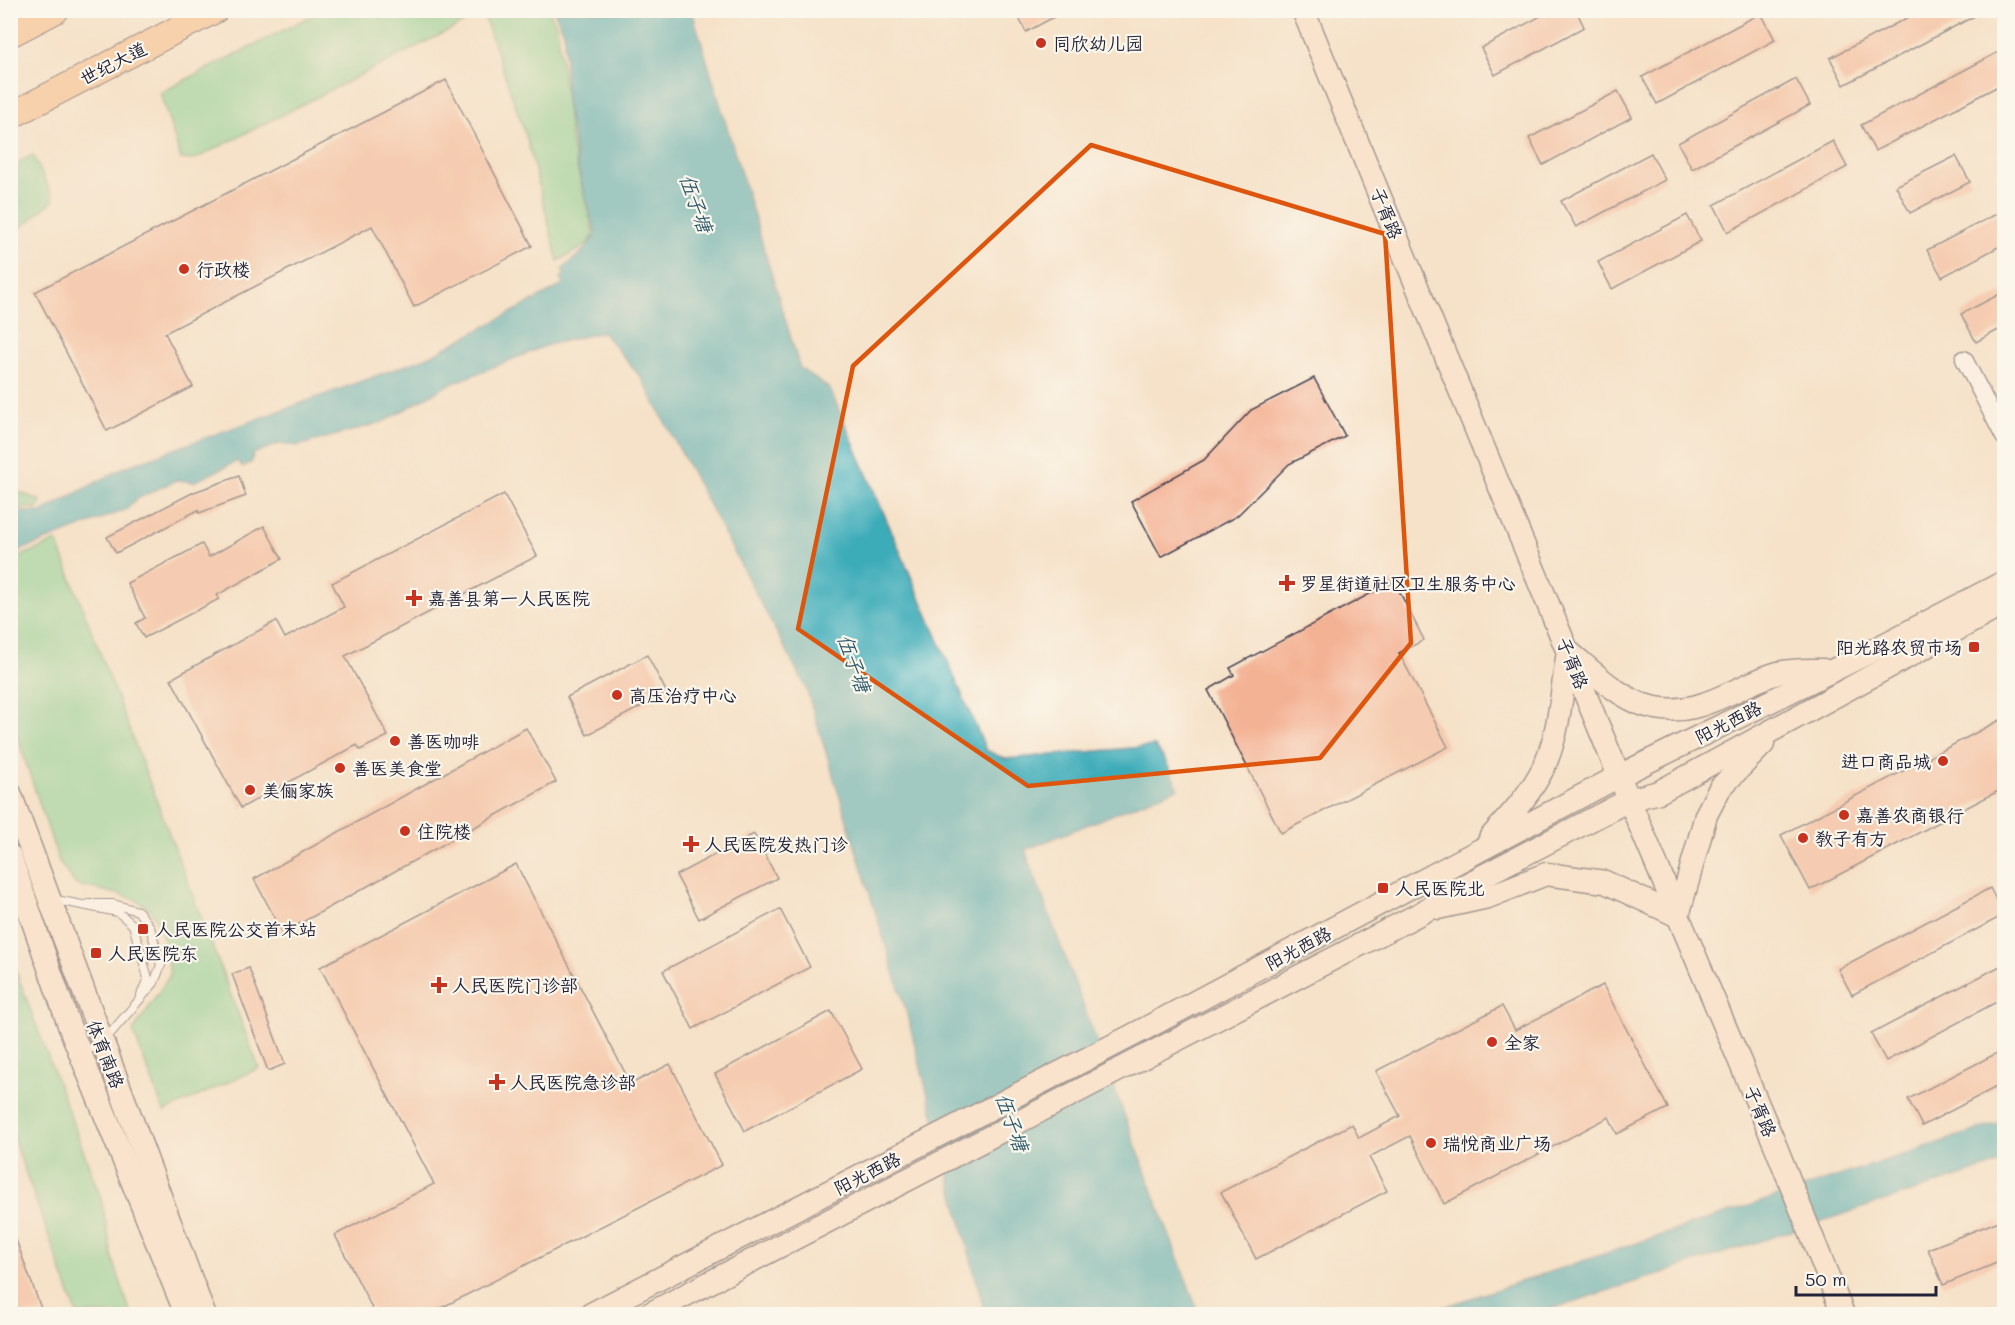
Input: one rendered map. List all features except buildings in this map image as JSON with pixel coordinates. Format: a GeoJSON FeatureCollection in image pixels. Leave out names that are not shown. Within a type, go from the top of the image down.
{"type":"FeatureCollection","features":[{"type":"Feature","properties":{"kind":"main road"},"geometry":{"type":"LineString","coordinates":[[10,34],[56,10]]}},
{"type":"Feature","properties":{"kind":"main road","name":"世纪大道"},"geometry":{"type":"LineString","coordinates":[[10,116],[215,10]]}},
{"type":"Feature","properties":{"kind":"main road","name":"子胥路"},"geometry":{"type":"LineString","coordinates":[[1303,10],[1619,776],[1776,1147],[1843,1314]]}},
{"type":"Feature","properties":{"kind":"main road","name":"阳光西路"},"geometry":{"type":"LineString","coordinates":[[591,1314],[900,1157],[1619,776],[1829,670],[1866,654],[2004,582]]}},
{"type":"Feature","properties":{"kind":"main road","name":"阳光西路"},"geometry":{"type":"LineString","coordinates":[[649,1314],[908,1182],[1423,912],[1456,890],[1629,800],[1659,792],[2004,604]]}},
{"type":"Feature","properties":{"kind":"main road"},"geometry":{"type":"LineString","coordinates":[[1476,852],[1517,809],[1540,774],[1555,730],[1568,651],[1610,685],[1643,705],[1676,710],[1713,703],[1778,673],[1829,670]]}},
{"type":"Feature","properties":{"kind":"main road"},"geometry":{"type":"LineString","coordinates":[[1423,912],[1488,897],[1546,874],[1605,882],[1678,916],[1707,815],[1720,788],[1780,727]]}},
{"type":"Feature","properties":{"kind":"main road","name":"体育南路"},"geometry":{"type":"LineString","coordinates":[[10,793],[204,1314]]}},
{"type":"Feature","properties":{"kind":"main road","name":"体育南路"},"geometry":{"type":"LineString","coordinates":[[10,856],[80,1053],[186,1314]]}},
{"type":"Feature","properties":{"kind":"main road"},"geometry":{"type":"LineString","coordinates":[[174,1280],[175,1314]]}},
{"type":"Feature","properties":{"kind":"street"},"geometry":{"type":"LineString","coordinates":[[1964,358],[2004,437]]}},
{"type":"Feature","properties":{"kind":"lane"},"geometry":{"type":"LineString","coordinates":[[49,898],[88,904],[118,912],[133,925],[148,978],[137,1003]]}},
{"type":"Feature","properties":{"kind":"lane"},"geometry":{"type":"LineString","coordinates":[[80,1053],[102,1043],[154,983],[161,965],[150,927],[138,911],[113,904],[88,904]]}},
{"type":"Feature","properties":{"kind":"highlighted area"},"geometry":{"type":"Polygon","coordinates":[[[1091,145],[1385,234],[1411,643],[1320,758],[1028,786],[798,629],[853,366],[1091,145]]]}},
{"type":"Feature","properties":{"kind":"green space"},"geometry":{"type":"Polygon","coordinates":[[[321,11],[549,11],[557,26],[571,143],[594,235],[585,246],[558,261],[527,139],[483,13],[193,160],[181,159],[160,93],[321,11]]]}},
{"type":"Feature","properties":{"kind":"green space"},"geometry":{"type":"Polygon","coordinates":[[[33,155],[54,200],[11,236],[11,166],[33,155]]]}},
{"type":"Feature","properties":{"kind":"green space"},"geometry":{"type":"Polygon","coordinates":[[[11,489],[41,501],[38,508],[11,508],[11,489]]]}},
{"type":"Feature","properties":{"kind":"green space"},"geometry":{"type":"Polygon","coordinates":[[[57,541],[259,1068],[164,1112],[133,1031],[170,975],[161,930],[146,906],[120,895],[76,885],[59,862],[11,718],[11,560],[57,541]]]}},
{"type":"Feature","properties":{"kind":"green space"},"geometry":{"type":"Polygon","coordinates":[[[11,958],[101,1198],[113,1259],[131,1314],[77,1314],[11,1132],[11,958]]]}},
{"type":"Feature","properties":{"kind":"water","name":"伍子塘"},"geometry":{"type":"Polygon","coordinates":[[[554,11],[692,11],[800,368],[830,389],[986,750],[1005,759],[1155,746],[1166,762],[1178,788],[1025,850],[1199,1314],[985,1314],[906,1011],[806,688],[642,379],[603,332],[548,345],[446,386],[383,422],[298,446],[279,444],[253,454],[252,462],[242,467],[238,461],[194,482],[176,480],[135,500],[127,509],[11,554],[11,511],[41,512],[125,467],[428,357],[563,285],[560,278],[565,275],[562,270],[587,247],[596,234],[578,168],[566,99],[564,32],[554,11]]]}},
{"type":"Feature","properties":{"kind":"water"},"geometry":{"type":"Polygon","coordinates":[[[2004,1121],[2004,1162],[1536,1314],[1423,1314],[2004,1121]]]}},
{"type":"Feature","properties":{"kind":"place","name":"同欣幼儿园"},"geometry":{"type":"Point","coordinates":[1041,43]}},
{"type":"Feature","properties":{"kind":"place","name":"行政楼"},"geometry":{"type":"Point","coordinates":[184,269]}},
{"type":"Feature","properties":{"kind":"place","name":"罗星街道社区卫生服务中心"},"geometry":{"type":"Point","coordinates":[1287,583]}},
{"type":"Feature","properties":{"kind":"place","name":"嘉善县第一人民医院"},"geometry":{"type":"Point","coordinates":[414,598]}},
{"type":"Feature","properties":{"kind":"place","name":"阳光路农贸市场"},"geometry":{"type":"Point","coordinates":[1974,647]}},
{"type":"Feature","properties":{"kind":"place","name":"高压治疗中心"},"geometry":{"type":"Point","coordinates":[617,695]}},
{"type":"Feature","properties":{"kind":"place","name":"善医咖啡"},"geometry":{"type":"Point","coordinates":[395,741]}},
{"type":"Feature","properties":{"kind":"place","name":"进口商品城"},"geometry":{"type":"Point","coordinates":[1943,761]}},
{"type":"Feature","properties":{"kind":"place","name":"善医美食堂"},"geometry":{"type":"Point","coordinates":[340,768]}},
{"type":"Feature","properties":{"kind":"place","name":"美俪家族"},"geometry":{"type":"Point","coordinates":[250,790]}},
{"type":"Feature","properties":{"kind":"place","name":"嘉善农商银行"},"geometry":{"type":"Point","coordinates":[1844,815]}},
{"type":"Feature","properties":{"kind":"place","name":"住院楼"},"geometry":{"type":"Point","coordinates":[405,831]}},
{"type":"Feature","properties":{"kind":"place","name":"教子有方"},"geometry":{"type":"Point","coordinates":[1803,838]}},
{"type":"Feature","properties":{"kind":"place","name":"人民医院发热门诊"},"geometry":{"type":"Point","coordinates":[691,844]}},
{"type":"Feature","properties":{"kind":"place","name":"人民医院北"},"geometry":{"type":"Point","coordinates":[1383,888]}},
{"type":"Feature","properties":{"kind":"place","name":"人民医院公交首末站"},"geometry":{"type":"Point","coordinates":[143,929]}},
{"type":"Feature","properties":{"kind":"place","name":"人民医院东"},"geometry":{"type":"Point","coordinates":[96,953]}},
{"type":"Feature","properties":{"kind":"place","name":"人民医院门诊部"},"geometry":{"type":"Point","coordinates":[439,985]}},
{"type":"Feature","properties":{"kind":"place","name":"全家"},"geometry":{"type":"Point","coordinates":[1492,1042]}},
{"type":"Feature","properties":{"kind":"place","name":"人民医院急诊部"},"geometry":{"type":"Point","coordinates":[497,1082]}},
{"type":"Feature","properties":{"kind":"place","name":"瑞悦商业广场"},"geometry":{"type":"Point","coordinates":[1431,1143]}}]}
